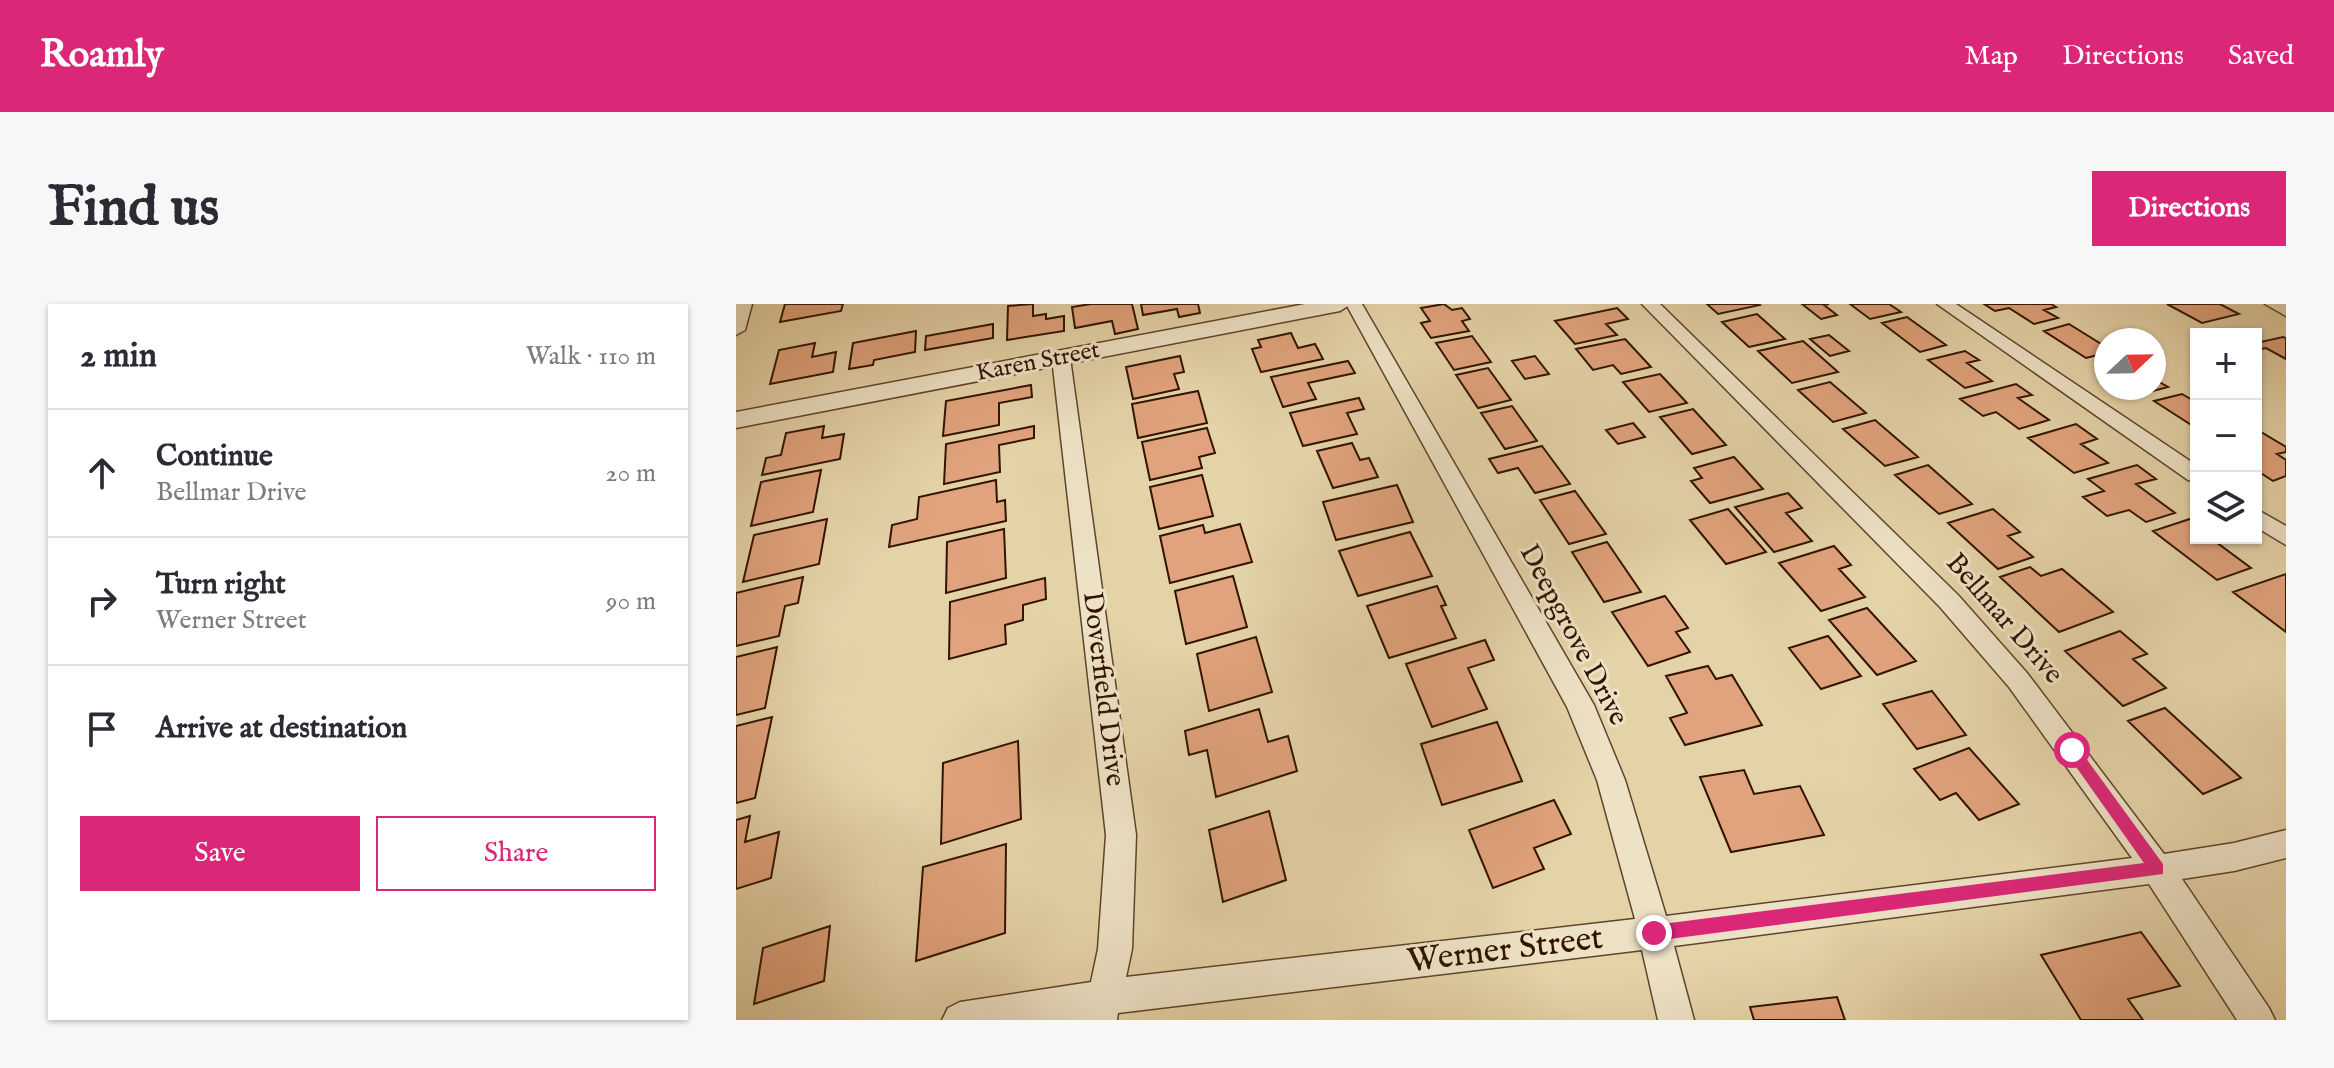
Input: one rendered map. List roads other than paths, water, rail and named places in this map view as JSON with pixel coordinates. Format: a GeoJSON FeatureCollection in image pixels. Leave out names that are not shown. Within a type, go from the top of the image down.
{"type":"FeatureCollection","features":[{"type":"Feature","properties":{"kind":"street"},"geometry":{"type":"LineString","coordinates":[[736,330],[744,304]]}},
{"type":"Feature","properties":{"kind":"street","name":"Karen Street"},"geometry":{"type":"LineString","coordinates":[[736,420],[1340,304]]}},
{"type":"Feature","properties":{"kind":"street","name":"Deepgrove Drive"},"geometry":{"type":"LineString","coordinates":[[1354,304],[1580,705],[1611,780],[1676,1020]]}},
{"type":"Feature","properties":{"kind":"street","name":"Bellmar Drive"},"geometry":{"type":"LineString","coordinates":[[1650,304],[1949,601],[2018,680],[2157,869],[2257,1020]]}},
{"type":"Feature","properties":{"kind":"street"},"geometry":{"type":"LineString","coordinates":[[1945,304],[2192,472]]}},
{"type":"Feature","properties":{"kind":"street"},"geometry":{"type":"LineString","coordinates":[[2273,304],[2286,311]]}},
{"type":"Feature","properties":{"kind":"street","name":"Doverfield Drive"},"geometry":{"type":"LineString","coordinates":[[1061,358],[1121,835],[1115,949],[1101,1009]]}},
{"type":"Feature","properties":{"kind":"street"},"geometry":{"type":"LineString","coordinates":[[2262,520],[2286,537]]}},
{"type":"Feature","properties":{"kind":"street","name":"Werner Street"},"geometry":{"type":"LineString","coordinates":[[960,1020],[1101,1009],[1654,933],[2157,869],[2234,857],[2286,844]]}}]}
